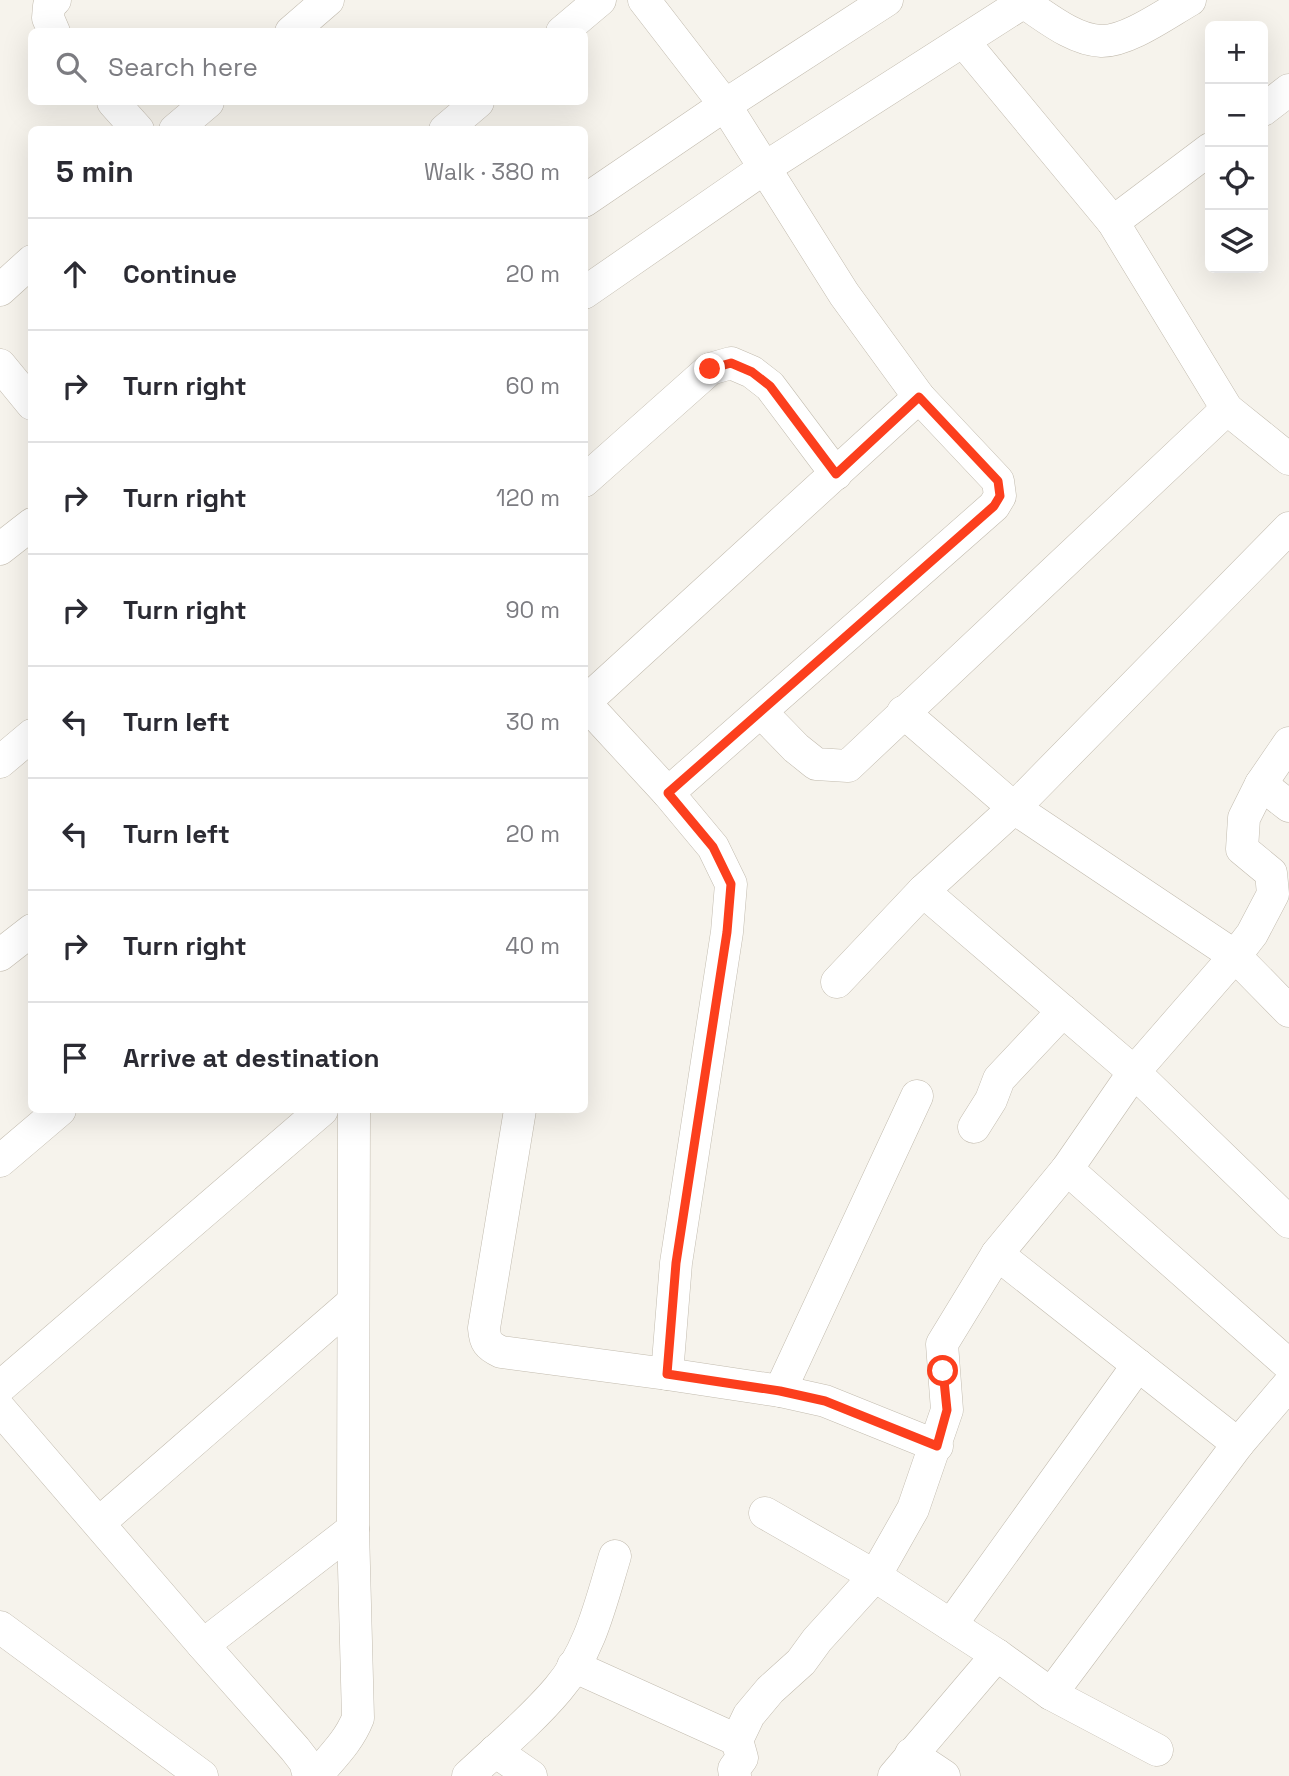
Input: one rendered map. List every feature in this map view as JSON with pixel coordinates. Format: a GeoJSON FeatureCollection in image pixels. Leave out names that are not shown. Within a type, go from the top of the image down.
{"type":"FeatureCollection","features":[{"type":"Feature","properties":{"kind":"street"},"geometry":{"type":"LineString","coordinates":[[52,28],[48,18],[49,6],[55,0]]}},
{"type":"Feature","properties":{"kind":"street"},"geometry":{"type":"LineString","coordinates":[[296,28],[328,0]]}},
{"type":"Feature","properties":{"kind":"street"},"geometry":{"type":"LineString","coordinates":[[567,28],[600,0]]}},
{"type":"Feature","properties":{"kind":"street"},"geometry":{"type":"LineString","coordinates":[[644,0],[725,105],[844,294],[919,397],[998,481],[1000,496],[994,506],[668,793]]}},
{"type":"Feature","properties":{"kind":"street"},"geometry":{"type":"LineString","coordinates":[[588,198],[887,0]]}},
{"type":"Feature","properties":{"kind":"street"},"geometry":{"type":"LineString","coordinates":[[588,290],[766,167],[1025,1],[1072,32],[1102,41],[1122,37],[1190,0]]}},
{"type":"Feature","properties":{"kind":"street"},"geometry":{"type":"LineString","coordinates":[[964,42],[1113,222],[1227,409],[1289,459]]}},
{"type":"Feature","properties":{"kind":"street"},"geometry":{"type":"LineString","coordinates":[[1268,106],[1289,90]]}},
{"type":"Feature","properties":{"kind":"street"},"geometry":{"type":"LineString","coordinates":[[116,105],[134,126]]}},
{"type":"Feature","properties":{"kind":"street"},"geometry":{"type":"LineString","coordinates":[[180,126],[204,105]]}},
{"type":"Feature","properties":{"kind":"street"},"geometry":{"type":"LineString","coordinates":[[450,126],[474,105]]}},
{"type":"Feature","properties":{"kind":"street"},"geometry":{"type":"LineString","coordinates":[[1113,222],[1205,153]]}},
{"type":"Feature","properties":{"kind":"street"},"geometry":{"type":"LineString","coordinates":[[0,290],[28,265]]}},
{"type":"Feature","properties":{"kind":"street"},"geometry":{"type":"LineString","coordinates":[[588,477],[710,369],[731,363],[752,372],[770,386],[836,474]]}},
{"type":"Feature","properties":{"kind":"street"},"geometry":{"type":"LineString","coordinates":[[0,365],[28,399]]}},
{"type":"Feature","properties":{"kind":"street"},"geometry":{"type":"LineString","coordinates":[[588,700],[919,397]]}},
{"type":"Feature","properties":{"kind":"street"},"geometry":{"type":"LineString","coordinates":[[761,712],[796,748],[816,764],[848,766],[1227,409]]}},
{"type":"Feature","properties":{"kind":"street"},"geometry":{"type":"LineString","coordinates":[[0,549],[28,527]]}},
{"type":"Feature","properties":{"kind":"street"},"geometry":{"type":"LineString","coordinates":[[837,982],[923,891],[1014,808],[1289,528]]}},
{"type":"Feature","properties":{"kind":"street"},"geometry":{"type":"LineString","coordinates":[[588,706],[668,793],[713,847],[731,884],[727,932],[676,1263],[667,1374]]}},
{"type":"Feature","properties":{"kind":"street"},"geometry":{"type":"LineString","coordinates":[[903,712],[1014,808],[1236,956],[1289,1011]]}},
{"type":"Feature","properties":{"kind":"street"},"geometry":{"type":"LineString","coordinates":[[0,762],[28,739]]}},
{"type":"Feature","properties":{"kind":"street"},"geometry":{"type":"LineString","coordinates":[[735,1776],[734,1769],[743,1758],[737,1740],[749,1715],[770,1690],[801,1662],[817,1640],[875,1576],[913,1509],[937,1446],[947,1410],[942,1344],[997,1254],[1067,1169],[1134,1072],[1236,956],[1273,894],[1271,873],[1242,849],[1244,818],[1261,784],[1289,743]]}},
{"type":"Feature","properties":{"kind":"street"},"geometry":{"type":"LineString","coordinates":[[1261,784],[1289,806]]}},
{"type":"Feature","properties":{"kind":"street"},"geometry":{"type":"LineString","coordinates":[[923,891],[1134,1072],[1284,1208]]}},
{"type":"Feature","properties":{"kind":"street"},"geometry":{"type":"LineString","coordinates":[[0,955],[28,933]]}},
{"type":"Feature","properties":{"kind":"street"},"geometry":{"type":"LineString","coordinates":[[974,1126],[991,1100],[999,1079],[1063,1011]]}},
{"type":"Feature","properties":{"kind":"street"},"geometry":{"type":"LineString","coordinates":[[780,1391],[917,1096]]}},
{"type":"Feature","properties":{"kind":"street"},"geometry":{"type":"LineString","coordinates":[[0,1161],[56,1113]]}},
{"type":"Feature","properties":{"kind":"street"},"geometry":{"type":"LineString","coordinates":[[0,1387],[319,1113]]}},
{"type":"Feature","properties":{"kind":"street"},"geometry":{"type":"LineString","coordinates":[[316,1776],[344,1744],[358,1718],[353,1529],[354,1113]]}},
{"type":"Feature","properties":{"kind":"street"},"geometry":{"type":"LineString","coordinates":[[520,1113],[485,1328],[485,1339],[489,1347],[501,1352],[780,1391],[825,1401],[937,1446]]}},
{"type":"Feature","properties":{"kind":"street"},"geometry":{"type":"LineString","coordinates":[[1067,1169],[1289,1365]]}},
{"type":"Feature","properties":{"kind":"street"},"geometry":{"type":"LineString","coordinates":[[997,1254],[1238,1444]]}},
{"type":"Feature","properties":{"kind":"street"},"geometry":{"type":"LineString","coordinates":[[99,1523],[352,1303]]}},
{"type":"Feature","properties":{"kind":"street"},"geometry":{"type":"LineString","coordinates":[[951,1625],[1138,1366]]}},
{"type":"Feature","properties":{"kind":"street"},"geometry":{"type":"LineString","coordinates":[[1051,1694],[1238,1444],[1289,1384]]}},
{"type":"Feature","properties":{"kind":"street"},"geometry":{"type":"LineString","coordinates":[[0,1409],[296,1749],[305,1762],[309,1776]]}},
{"type":"Feature","properties":{"kind":"street"},"geometry":{"type":"LineString","coordinates":[[765,1513],[875,1576],[997,1655],[1051,1694],[1157,1750]]}},
{"type":"Feature","properties":{"kind":"street"},"geometry":{"type":"LineString","coordinates":[[203,1645],[353,1529]]}},
{"type":"Feature","properties":{"kind":"street"},"geometry":{"type":"LineString","coordinates":[[468,1776],[559,1688],[595,1624],[615,1556]]}},
{"type":"Feature","properties":{"kind":"street"},"geometry":{"type":"LineString","coordinates":[[0,1627],[202,1776]]}},
{"type":"Feature","properties":{"kind":"street"},"geometry":{"type":"LineString","coordinates":[[944,1776],[903,1765],[997,1655]]}},
{"type":"Feature","properties":{"kind":"street"},"geometry":{"type":"LineString","coordinates":[[573,1666],[737,1740]]}},
{"type":"Feature","properties":{"kind":"street"},"geometry":{"type":"LineString","coordinates":[[495,1751],[531,1776]]}},
{"type":"Feature","properties":{"kind":"route"},"geometry":{"type":"LineString","coordinates":[[710,369],[731,363],[752,372],[770,386],[836,474],[919,397],[998,481],[1000,496],[994,506],[668,793],[713,847],[731,884],[727,932],[676,1263],[667,1374],[780,1391],[825,1401],[937,1446],[947,1410],[943,1371]]}}]}
